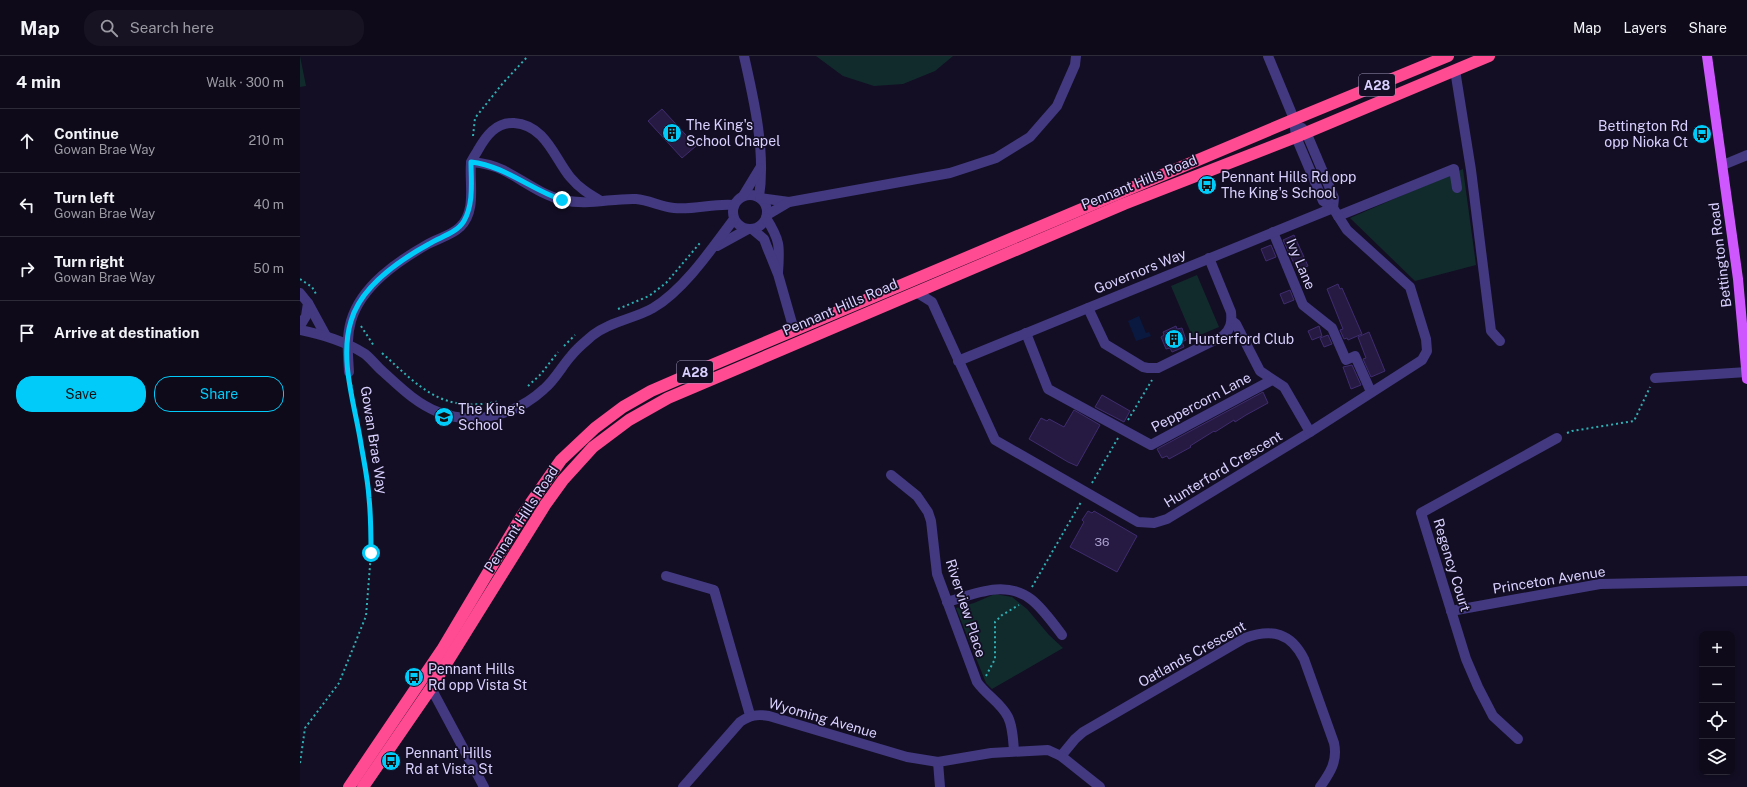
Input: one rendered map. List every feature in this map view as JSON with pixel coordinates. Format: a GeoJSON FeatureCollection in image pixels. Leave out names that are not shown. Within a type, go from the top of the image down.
{"type":"FeatureCollection","features":[{"type":"Feature","properties":{"kind":"highway","name":"Pennant Hills Road"},"geometry":{"type":"LineString","coordinates":[[349,787],[443,648],[523,514],[558,465],[577,444],[623,408],[651,391],[1294,119],[1448,56]]}},
{"type":"Feature","properties":{"kind":"highway","name":"Pennant Hills Road"},"geometry":{"type":"LineString","coordinates":[[363,787],[431,688],[558,486],[578,462],[613,431],[646,409],[668,398],[1124,204],[1301,134],[1489,56]]}},
{"type":"Feature","properties":{"kind":"main road","name":"Bettington Road"},"geometry":{"type":"LineString","coordinates":[[1707,56],[1738,279],[1747,379]]}},
{"type":"Feature","properties":{"kind":"street"},"geometry":{"type":"LineString","coordinates":[[744,56],[756,125],[761,166],[760,198],[766,205],[766,216],[776,235],[780,252],[778,274]]}},
{"type":"Feature","properties":{"kind":"street"},"geometry":{"type":"LineString","coordinates":[[743,196],[751,195],[760,198],[789,202],[950,174],[996,158],[1030,137],[1058,106],[1075,65],[1076,56]]}},
{"type":"Feature","properties":{"kind":"street"},"geometry":{"type":"LineString","coordinates":[[1268,56],[1294,119]]}},
{"type":"Feature","properties":{"kind":"street"},"geometry":{"type":"LineString","coordinates":[[1455,70],[1471,170],[1491,331],[1500,341]]}},
{"type":"Feature","properties":{"kind":"street","name":"Hunterford Crescent"},"geometry":{"type":"LineString","coordinates":[[916,292],[932,302],[995,440],[1138,522],[1154,523],[1168,519],[1310,432],[1422,360],[1427,351],[1426,339],[1410,287],[1347,230],[1335,212],[1334,198],[1294,119]]}},
{"type":"Feature","properties":{"kind":"street"},"geometry":{"type":"LineString","coordinates":[[601,201],[578,186],[570,177],[545,140],[531,127],[515,123],[503,124],[493,129],[485,138],[471,162],[484,163],[502,170],[533,188],[562,200],[576,203],[636,199],[672,208],[686,209],[723,204],[734,205]]}},
{"type":"Feature","properties":{"kind":"street"},"geometry":{"type":"LineString","coordinates":[[1723,165],[1747,155]]}},
{"type":"Feature","properties":{"kind":"street","name":"Gowan Brae Way"},"geometry":{"type":"LineString","coordinates":[[349,372],[347,345],[350,322],[356,306],[370,288],[398,263],[428,244],[460,227],[468,212],[472,192],[471,162]]}},
{"type":"Feature","properties":{"kind":"street"},"geometry":{"type":"LineString","coordinates":[[761,166],[743,196],[734,205],[734,219],[740,226],[750,229],[764,239],[778,274],[794,330]]}},
{"type":"Feature","properties":{"kind":"street","name":"Governors Way"},"geometry":{"type":"LineString","coordinates":[[958,361],[1273,232],[1335,212],[1454,169],[1457,188]]}},
{"type":"Feature","properties":{"kind":"street"},"geometry":{"type":"LineString","coordinates":[[713,248],[761,225],[766,216],[789,202]]}},
{"type":"Feature","properties":{"kind":"street"},"geometry":{"type":"LineString","coordinates":[[300,330],[326,336],[365,355],[408,395],[420,404],[439,412],[456,417],[474,418],[510,412],[526,404],[545,388],[572,355],[594,334],[607,327],[642,314],[665,300],[713,248],[734,219]]}},
{"type":"Feature","properties":{"kind":"street","name":"Ivy Lane"},"geometry":{"type":"LineString","coordinates":[[1273,232],[1303,305],[1332,328],[1346,360],[1356,356],[1371,392]]}},
{"type":"Feature","properties":{"kind":"street"},"geometry":{"type":"LineString","coordinates":[[1088,308],[1105,344],[1143,367],[1158,368],[1223,336],[1230,327],[1232,321],[1228,305],[1209,258]]}},
{"type":"Feature","properties":{"kind":"street"},"geometry":{"type":"LineString","coordinates":[[300,293],[308,303],[326,336]]}},
{"type":"Feature","properties":{"kind":"street"},"geometry":{"type":"LineString","coordinates":[[300,326],[306,316],[308,303]]}},
{"type":"Feature","properties":{"kind":"street"},"geometry":{"type":"LineString","coordinates":[[1232,321],[1236,324],[1260,371],[1284,387],[1310,432]]}},
{"type":"Feature","properties":{"kind":"street","name":"Peppercorn Lane"},"geometry":{"type":"LineString","coordinates":[[1026,333],[1048,389],[1151,445],[1272,380]]}},
{"type":"Feature","properties":{"kind":"street"},"geometry":{"type":"LineString","coordinates":[[1654,378],[1747,372]]}},
{"type":"Feature","properties":{"kind":"street","name":"Regency Court"},"geometry":{"type":"LineString","coordinates":[[1518,739],[1493,716],[1478,687],[1466,659],[1421,513],[1557,438]]}},
{"type":"Feature","properties":{"kind":"street","name":"Riverview Place"},"geometry":{"type":"LineString","coordinates":[[891,476],[917,496],[928,512],[932,526],[936,568],[947,602],[977,682],[982,690],[1008,717],[1011,725],[1014,752]]}},
{"type":"Feature","properties":{"kind":"street"},"geometry":{"type":"LineString","coordinates":[[666,576],[714,590],[750,715]]}},
{"type":"Feature","properties":{"kind":"street","name":"Princeton Avenue"},"geometry":{"type":"LineString","coordinates":[[1451,611],[1600,584],[1747,581]]}},
{"type":"Feature","properties":{"kind":"street"},"geometry":{"type":"LineString","coordinates":[[947,602],[990,589],[1007,589],[1033,600],[1062,635]]}},
{"type":"Feature","properties":{"kind":"street","name":"Oatlands Crescent"},"geometry":{"type":"LineString","coordinates":[[1060,756],[1075,739],[1090,728],[1245,638],[1263,633],[1272,634],[1291,640],[1299,648],[1334,743],[1336,756],[1334,764],[1320,787]]}},
{"type":"Feature","properties":{"kind":"street"},"geometry":{"type":"LineString","coordinates":[[431,688],[484,787]]}},
{"type":"Feature","properties":{"kind":"street","name":"Wyoming Avenue"},"geometry":{"type":"LineString","coordinates":[[683,787],[736,726],[750,715],[769,716],[912,758],[938,762],[970,756],[1048,750],[1060,756]]}},
{"type":"Feature","properties":{"kind":"street"},"geometry":{"type":"LineString","coordinates":[[1060,756],[1100,787]]}},
{"type":"Feature","properties":{"kind":"street"},"geometry":{"type":"LineString","coordinates":[[938,762],[940,787]]}},
{"type":"Feature","properties":{"kind":"path"},"geometry":{"type":"LineString","coordinates":[[473,140],[475,118],[503,83],[528,56]]}},
{"type":"Feature","properties":{"kind":"path"},"geometry":{"type":"LineString","coordinates":[[613,311],[649,296],[666,283],[700,243]]}},
{"type":"Feature","properties":{"kind":"path"},"geometry":{"type":"LineString","coordinates":[[360,325],[374,346]]}},
{"type":"Feature","properties":{"kind":"path"},"geometry":{"type":"LineString","coordinates":[[525,389],[541,374],[569,339],[575,335]]}},
{"type":"Feature","properties":{"kind":"path"},"geometry":{"type":"LineString","coordinates":[[380,351],[423,390],[443,400],[463,405],[485,404],[506,400]]}},
{"type":"Feature","properties":{"kind":"path","name":"Gowan Brae Way"},"geometry":{"type":"LineString","coordinates":[[300,763],[305,728],[339,683],[366,616],[371,553],[369,497],[349,372]]}},
{"type":"Feature","properties":{"kind":"path"},"geometry":{"type":"LineString","coordinates":[[1557,438],[1572,431],[1634,421],[1654,378]]}},
{"type":"Feature","properties":{"kind":"path"},"geometry":{"type":"LineString","coordinates":[[984,679],[995,659],[995,622],[1002,615],[1020,604],[1026,596]]}},
{"type":"Feature","properties":{"kind":"green space"},"geometry":{"type":"Polygon","coordinates":[[[300,56],[306,86],[300,87],[300,56]]]}},
{"type":"Feature","properties":{"kind":"green space"},"geometry":{"type":"Polygon","coordinates":[[[816,56],[953,56],[935,71],[903,84],[874,86],[843,76],[816,56]]]}},
{"type":"Feature","properties":{"kind":"green space"},"geometry":{"type":"Polygon","coordinates":[[[1463,169],[1476,265],[1415,281],[1350,218],[1463,169]]]}},
{"type":"Feature","properties":{"kind":"green space"},"geometry":{"type":"Polygon","coordinates":[[[1197,275],[1219,327],[1193,338],[1171,286],[1197,275]]]}},
{"type":"Feature","properties":{"kind":"green space"},"geometry":{"type":"Polygon","coordinates":[[[995,594],[1012,597],[1027,609],[1049,635],[1063,648],[992,689],[986,683],[956,608],[974,603],[995,594]]]}},
{"type":"Feature","properties":{"kind":"water"},"geometry":{"type":"Polygon","coordinates":[[[1139,316],[1146,333],[1149,332],[1151,336],[1136,341],[1128,321],[1139,316]]]}},
{"type":"Feature","properties":{"kind":"building","name":"The King's School Chapel"},"geometry":{"type":"Polygon","coordinates":[[[662,109],[696,146],[682,158],[648,121],[662,109]]]}},
{"type":"Feature","properties":{"kind":"building"},"geometry":{"type":"Polygon","coordinates":[[[1294,235],[1308,266],[1297,270],[1283,240],[1294,235]]]}},
{"type":"Feature","properties":{"kind":"building"},"geometry":{"type":"Polygon","coordinates":[[[1271,245],[1276,257],[1266,261],[1261,249],[1271,245]]]}},
{"type":"Feature","properties":{"kind":"building"},"geometry":{"type":"Polygon","coordinates":[[[1338,284],[1340,289],[1342,288],[1362,334],[1348,340],[1347,338],[1344,339],[1340,330],[1343,329],[1327,289],[1338,284]]]}},
{"type":"Feature","properties":{"kind":"building"},"geometry":{"type":"Polygon","coordinates":[[[1290,290],[1294,300],[1284,304],[1280,294],[1290,290]]]}},
{"type":"Feature","properties":{"kind":"building","name":"Hunterford Club"},"geometry":{"type":"Polygon","coordinates":[[[1176,326],[1177,329],[1182,328],[1186,340],[1182,342],[1184,347],[1172,352],[1170,348],[1166,349],[1161,337],[1164,335],[1163,332],[1176,326]]]}},
{"type":"Feature","properties":{"kind":"building"},"geometry":{"type":"Polygon","coordinates":[[[1319,326],[1322,336],[1312,340],[1308,331],[1319,326]]]}},
{"type":"Feature","properties":{"kind":"building"},"geometry":{"type":"Polygon","coordinates":[[[1369,332],[1385,371],[1371,377],[1363,359],[1366,358],[1358,337],[1369,332]]]}},
{"type":"Feature","properties":{"kind":"building"},"geometry":{"type":"Polygon","coordinates":[[[1328,335],[1332,344],[1324,347],[1320,338],[1328,335]]]}},
{"type":"Feature","properties":{"kind":"building"},"geometry":{"type":"Polygon","coordinates":[[[1352,365],[1361,385],[1351,389],[1343,367],[1352,365]]]}},
{"type":"Feature","properties":{"kind":"building"},"geometry":{"type":"Polygon","coordinates":[[[1263,392],[1268,403],[1235,422],[1234,420],[1215,432],[1214,431],[1190,446],[1191,447],[1169,459],[1167,456],[1162,458],[1157,449],[1263,392]]]}},
{"type":"Feature","properties":{"kind":"building"},"geometry":{"type":"Polygon","coordinates":[[[1102,395],[1130,411],[1124,422],[1095,407],[1102,395]]]}},
{"type":"Feature","properties":{"kind":"building"},"geometry":{"type":"Polygon","coordinates":[[[1074,410],[1100,425],[1077,466],[1029,439],[1041,418],[1047,421],[1049,419],[1064,427],[1074,410]]]}},
{"type":"Feature","properties":{"kind":"building"},"geometry":{"type":"Polygon","coordinates":[[[1088,511],[1092,513],[1094,511],[1137,536],[1117,572],[1070,547],[1084,522],[1082,520],[1088,511]]]}},
{"type":"Feature","properties":{"kind":"place","name":"The King's School Chapel"},"geometry":{"type":"Point","coordinates":[672,133]}},
{"type":"Feature","properties":{"kind":"place","name":"Bettington Rd opp Nioka Ct"},"geometry":{"type":"Point","coordinates":[1702,134]}},
{"type":"Feature","properties":{"kind":"place","name":"Pennant Hills Rd opp The King's School"},"geometry":{"type":"Point","coordinates":[1207,185]}},
{"type":"Feature","properties":{"kind":"place","name":"Hunterford Club"},"geometry":{"type":"Point","coordinates":[1174,339]}},
{"type":"Feature","properties":{"kind":"place","name":"The King's School"},"geometry":{"type":"Point","coordinates":[444,417]}},
{"type":"Feature","properties":{"kind":"place","name":"Pennant Hills Rd opp Vista St"},"geometry":{"type":"Point","coordinates":[414,677]}},
{"type":"Feature","properties":{"kind":"place","name":"Pennant Hills Rd at Vista St"},"geometry":{"type":"Point","coordinates":[391,761]}},
{"type":"Feature","properties":{"kind":"route"},"geometry":{"type":"LineString","coordinates":[[371,553],[369,497],[349,372],[347,345],[350,322],[356,306],[370,288],[398,263],[428,244],[460,227],[468,212],[472,192],[471,162],[484,163],[502,170],[533,188],[562,200]]}}]}
